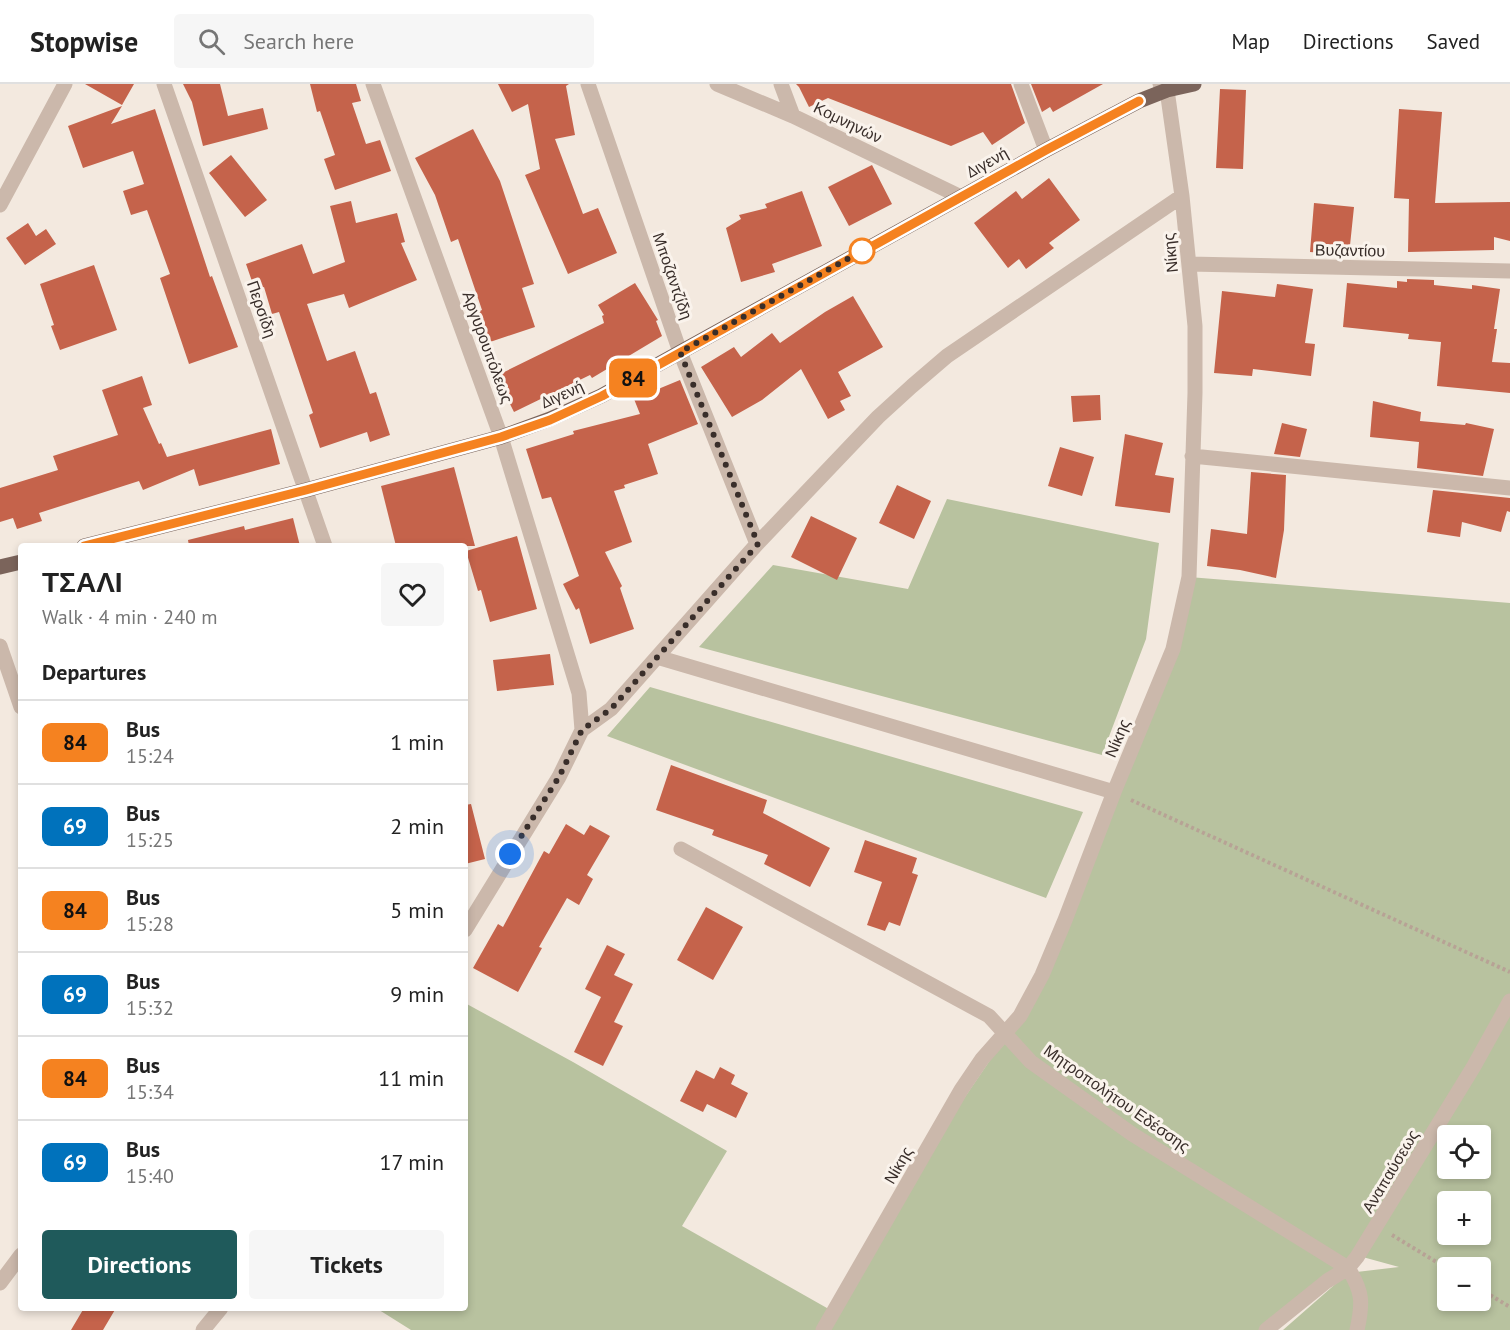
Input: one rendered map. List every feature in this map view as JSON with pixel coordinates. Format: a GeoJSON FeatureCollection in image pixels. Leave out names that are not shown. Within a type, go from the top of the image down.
{"type":"FeatureCollection","features":[{"type":"Feature","properties":{"kind":"main road","name":"Διγενή"},"geometry":{"type":"LineString","coordinates":[[96,543],[306,490],[501,437],[550,420],[602,396],[1164,87],[1194,84]]}},
{"type":"Feature","properties":{"kind":"main road"},"geometry":{"type":"LineString","coordinates":[[0,567],[18,563]]}},
{"type":"Feature","properties":{"kind":"street"},"geometry":{"type":"LineString","coordinates":[[0,205],[65,84]]}},
{"type":"Feature","properties":{"kind":"street","name":"Περσίδη"},"geometry":{"type":"LineString","coordinates":[[164,84],[324,543]]}},
{"type":"Feature","properties":{"kind":"street","name":"Αργυρουπόλεως"},"geometry":{"type":"LineString","coordinates":[[373,84],[501,437],[579,693],[582,730]]}},
{"type":"Feature","properties":{"kind":"street","name":"Μποζαντζίδη"},"geometry":{"type":"LineString","coordinates":[[588,84],[680,352],[758,544]]}},
{"type":"Feature","properties":{"kind":"street","name":"Κομνηνών"},"geometry":{"type":"LineString","coordinates":[[717,84],[793,116],[961,197]]}},
{"type":"Feature","properties":{"kind":"street"},"geometry":{"type":"LineString","coordinates":[[781,84],[793,116]]}},
{"type":"Feature","properties":{"kind":"street"},"geometry":{"type":"LineString","coordinates":[[1021,84],[1046,150]]}},
{"type":"Feature","properties":{"kind":"street","name":"Νίκης"},"geometry":{"type":"LineString","coordinates":[[823,1330],[961,1090],[982,1059],[1020,1016],[1042,975],[1165,670],[1179,628],[1189,577],[1195,393],[1194,326],[1182,196],[1164,87]]}},
{"type":"Feature","properties":{"kind":"street"},"geometry":{"type":"LineString","coordinates":[[468,925],[559,777],[582,730],[611,709],[758,544],[878,417],[947,356],[1182,196]]}},
{"type":"Feature","properties":{"kind":"street","name":"Βυζαντίου"},"geometry":{"type":"LineString","coordinates":[[1189,264],[1510,271]]}},
{"type":"Feature","properties":{"kind":"street"},"geometry":{"type":"LineString","coordinates":[[1192,456],[1510,488]]}},
{"type":"Feature","properties":{"kind":"street"},"geometry":{"type":"LineString","coordinates":[[0,646],[18,698]]}},
{"type":"Feature","properties":{"kind":"street"},"geometry":{"type":"LineString","coordinates":[[657,657],[1114,792]]}},
{"type":"Feature","properties":{"kind":"street","name":"Μητροπολήτου Εδέσσης"},"geometry":{"type":"LineString","coordinates":[[681,849],[989,1016],[1031,1062],[1132,1134],[1348,1269]]}},
{"type":"Feature","properties":{"kind":"street","name":"Αναπαύσεως"},"geometry":{"type":"LineString","coordinates":[[1266,1330],[1327,1281],[1348,1269],[1377,1226],[1474,1066],[1510,1001]]}},
{"type":"Feature","properties":{"kind":"street"},"geometry":{"type":"LineString","coordinates":[[0,1283],[18,1259]]}},
{"type":"Feature","properties":{"kind":"street"},"geometry":{"type":"LineString","coordinates":[[1348,1269],[1360,1288],[1362,1311],[1357,1330]]}},
{"type":"Feature","properties":{"kind":"street"},"geometry":{"type":"LineString","coordinates":[[203,1330],[219,1311]]}},
{"type":"Feature","properties":{"kind":"path"},"geometry":{"type":"LineString","coordinates":[[1114,792],[1510,972]]}},
{"type":"Feature","properties":{"kind":"path"},"geometry":{"type":"LineString","coordinates":[[1377,1226],[1437,1262]]}},
{"type":"Feature","properties":{"kind":"path"},"geometry":{"type":"LineString","coordinates":[[1491,1296],[1510,1307]]}},
{"type":"Feature","properties":{"kind":"green space"},"geometry":{"type":"Polygon","coordinates":[[[947,499],[1159,543],[1146,639],[1102,755],[699,647],[773,565],[908,589],[947,499]]]}},
{"type":"Feature","properties":{"kind":"green space"},"geometry":{"type":"Polygon","coordinates":[[[1189,577],[1510,603],[1510,1330],[1283,1330],[1348,1273],[1399,1267],[1359,1256],[1266,1330],[411,1330],[381,1311],[468,1311],[468,1005],[727,1151],[682,1226],[834,1312],[920,1163],[1020,1016],[1165,670],[1189,577]]]}},
{"type":"Feature","properties":{"kind":"green space"},"geometry":{"type":"Polygon","coordinates":[[[650,687],[1083,812],[1046,898],[607,736],[650,687]]]}},
{"type":"Feature","properties":{"kind":"building"},"geometry":{"type":"Polygon","coordinates":[[[85,84],[134,84],[122,105],[85,84]]]}},
{"type":"Feature","properties":{"kind":"building"},"geometry":{"type":"Polygon","coordinates":[[[183,84],[220,84],[228,116],[263,108],[268,129],[203,146],[192,102],[183,84]]]}},
{"type":"Feature","properties":{"kind":"building"},"geometry":{"type":"Polygon","coordinates":[[[310,84],[356,84],[361,101],[352,103],[366,144],[380,140],[391,171],[335,190],[324,159],[335,155],[320,111],[317,112],[310,84]]]}},
{"type":"Feature","properties":{"kind":"building"},"geometry":{"type":"Polygon","coordinates":[[[498,84],[569,84],[566,86],[575,135],[555,139],[583,214],[598,208],[617,253],[568,274],[525,175],[540,169],[528,104],[512,112],[498,84]]]}},
{"type":"Feature","properties":{"kind":"building"},"geometry":{"type":"Polygon","coordinates":[[[796,84],[1011,84],[1025,123],[992,145],[983,132],[951,146],[828,98],[809,107],[796,84]]]}},
{"type":"Feature","properties":{"kind":"building"},"geometry":{"type":"Polygon","coordinates":[[[1031,84],[1103,84],[1053,112],[1050,107],[1042,112],[1031,84]]]}},
{"type":"Feature","properties":{"kind":"building"},"geometry":{"type":"Polygon","coordinates":[[[1220,89],[1246,90],[1243,169],[1216,168],[1220,89]]]}},
{"type":"Feature","properties":{"kind":"building"},"geometry":{"type":"Polygon","coordinates":[[[122,106],[111,124],[155,109],[210,277],[212,276],[238,347],[189,364],[160,278],[170,274],[147,210],[131,215],[123,191],[144,184],[133,151],[83,168],[68,126],[122,106]]]}},
{"type":"Feature","properties":{"kind":"building"},"geometry":{"type":"Polygon","coordinates":[[[1399,109],[1442,112],[1435,203],[1510,202],[1510,241],[1494,237],[1494,250],[1408,252],[1409,199],[1394,198],[1399,109]]]}},
{"type":"Feature","properties":{"kind":"building"},"geometry":{"type":"Polygon","coordinates":[[[473,129],[500,181],[534,284],[522,288],[535,327],[487,343],[477,312],[482,310],[458,239],[451,242],[435,195],[415,158],[473,129]]]}},
{"type":"Feature","properties":{"kind":"building"},"geometry":{"type":"Polygon","coordinates":[[[231,155],[267,200],[245,217],[209,173],[231,155]]]}},
{"type":"Feature","properties":{"kind":"building"},"geometry":{"type":"Polygon","coordinates":[[[872,165],[892,204],[849,226],[828,187],[872,165]]]}},
{"type":"Feature","properties":{"kind":"building"},"geometry":{"type":"Polygon","coordinates":[[[1049,178],[1080,220],[1049,243],[1054,248],[1026,269],[1019,259],[1008,268],[974,223],[1016,191],[1022,199],[1049,178]]]}},
{"type":"Feature","properties":{"kind":"building"},"geometry":{"type":"Polygon","coordinates":[[[802,191],[822,246],[772,264],[775,272],[741,282],[726,228],[741,219],[739,215],[767,208],[765,204],[802,191]]]}},
{"type":"Feature","properties":{"kind":"building"},"geometry":{"type":"Polygon","coordinates":[[[351,201],[356,223],[397,213],[405,242],[401,243],[417,280],[349,308],[344,294],[307,304],[327,361],[355,351],[370,394],[376,392],[390,435],[370,442],[367,432],[320,448],[309,415],[313,413],[279,312],[272,314],[264,287],[255,290],[246,264],[302,244],[313,274],[345,262],[330,206],[351,201]]]}},
{"type":"Feature","properties":{"kind":"building"},"geometry":{"type":"Polygon","coordinates":[[[1314,203],[1354,207],[1349,255],[1310,252],[1314,203]]]}},
{"type":"Feature","properties":{"kind":"building"},"geometry":{"type":"Polygon","coordinates":[[[28,223],[36,236],[46,229],[56,244],[25,265],[6,238],[28,223]]]}},
{"type":"Feature","properties":{"kind":"building"},"geometry":{"type":"Polygon","coordinates":[[[94,265],[117,330],[60,350],[40,284],[94,265]]]}},
{"type":"Feature","properties":{"kind":"building"},"geometry":{"type":"Polygon","coordinates":[[[1407,279],[1434,280],[1434,285],[1472,289],[1472,285],[1500,289],[1492,362],[1510,363],[1510,393],[1437,386],[1441,342],[1408,339],[1409,334],[1343,327],[1347,283],[1397,288],[1397,281],[1407,282],[1407,279]]]}},
{"type":"Feature","properties":{"kind":"building"},"geometry":{"type":"Polygon","coordinates":[[[635,283],[658,320],[656,321],[662,336],[592,378],[590,375],[514,412],[496,376],[604,323],[602,316],[604,315],[598,305],[635,283]]]}},
{"type":"Feature","properties":{"kind":"building"},"geometry":{"type":"Polygon","coordinates":[[[1277,284],[1313,289],[1305,343],[1315,344],[1311,376],[1253,369],[1252,376],[1214,373],[1222,291],[1275,297],[1277,284]]]}},
{"type":"Feature","properties":{"kind":"building"},"geometry":{"type":"Polygon","coordinates":[[[853,296],[883,347],[838,372],[851,396],[840,401],[845,410],[828,419],[801,369],[762,400],[732,417],[701,367],[734,347],[741,357],[772,333],[780,343],[853,296]]]}},
{"type":"Feature","properties":{"kind":"building"},"geometry":{"type":"Polygon","coordinates":[[[142,376],[152,405],[143,408],[167,457],[271,429],[280,464],[199,486],[194,469],[143,490],[139,481],[39,513],[42,521],[17,529],[13,518],[0,522],[0,488],[58,470],[53,456],[118,435],[102,390],[142,376]]]}},
{"type":"Feature","properties":{"kind":"building"},"geometry":{"type":"Polygon","coordinates":[[[680,380],[698,424],[648,444],[658,474],[624,485],[625,488],[614,491],[632,542],[605,552],[622,586],[620,588],[634,629],[590,644],[579,608],[576,610],[563,584],[579,576],[551,497],[542,499],[526,449],[574,434],[573,431],[640,414],[634,399],[680,380]]]}},
{"type":"Feature","properties":{"kind":"building"},"geometry":{"type":"Polygon","coordinates":[[[1100,395],[1101,420],[1073,422],[1071,396],[1100,395]]]}},
{"type":"Feature","properties":{"kind":"building"},"geometry":{"type":"Polygon","coordinates":[[[1373,401],[1421,412],[1420,421],[1465,425],[1466,423],[1494,429],[1483,476],[1417,468],[1419,442],[1370,437],[1373,401]]]}},
{"type":"Feature","properties":{"kind":"building"},"geometry":{"type":"Polygon","coordinates":[[[1282,423],[1307,429],[1300,457],[1274,454],[1282,423]]]}},
{"type":"Feature","properties":{"kind":"building"},"geometry":{"type":"Polygon","coordinates":[[[1125,434],[1163,443],[1155,475],[1174,478],[1170,513],[1115,506],[1125,434]]]}},
{"type":"Feature","properties":{"kind":"building"},"geometry":{"type":"Polygon","coordinates":[[[1060,447],[1094,457],[1082,496],[1048,486],[1060,447]]]}},
{"type":"Feature","properties":{"kind":"building"},"geometry":{"type":"Polygon","coordinates":[[[454,467],[475,546],[468,546],[468,543],[395,543],[381,486],[454,467]]]}},
{"type":"Feature","properties":{"kind":"building"},"geometry":{"type":"Polygon","coordinates":[[[1251,472],[1286,475],[1284,530],[1276,578],[1207,566],[1211,529],[1247,534],[1251,472]]]}},
{"type":"Feature","properties":{"kind":"building"},"geometry":{"type":"Polygon","coordinates":[[[897,485],[931,501],[914,539],[879,523],[897,485]]]}},
{"type":"Feature","properties":{"kind":"building"},"geometry":{"type":"Polygon","coordinates":[[[1433,490],[1510,498],[1510,512],[1507,511],[1501,532],[1462,522],[1460,537],[1427,532],[1433,490]]]}},
{"type":"Feature","properties":{"kind":"building"},"geometry":{"type":"Polygon","coordinates":[[[811,516],[857,538],[837,580],[791,557],[811,516]]]}},
{"type":"Feature","properties":{"kind":"building"},"geometry":{"type":"Polygon","coordinates":[[[293,518],[299,543],[188,543],[188,540],[244,526],[245,530],[293,518]]]}},
{"type":"Feature","properties":{"kind":"building"},"geometry":{"type":"Polygon","coordinates":[[[517,536],[537,609],[490,622],[481,590],[478,591],[468,550],[517,536]]]}},
{"type":"Feature","properties":{"kind":"building"},"geometry":{"type":"Polygon","coordinates":[[[550,654],[554,685],[497,691],[493,660],[550,654]]]}},
{"type":"Feature","properties":{"kind":"building"},"geometry":{"type":"Polygon","coordinates":[[[671,765],[767,800],[763,813],[830,848],[810,887],[764,864],[768,855],[712,835],[714,830],[656,810],[671,765]]]}},
{"type":"Feature","properties":{"kind":"building"},"geometry":{"type":"Polygon","coordinates":[[[468,804],[471,804],[485,859],[468,863],[468,804]]]}},
{"type":"Feature","properties":{"kind":"building"},"geometry":{"type":"Polygon","coordinates":[[[566,824],[584,835],[590,825],[610,836],[587,875],[593,879],[579,905],[567,898],[539,947],[542,948],[518,992],[473,968],[498,924],[503,927],[544,851],[549,854],[566,824]]]}},
{"type":"Feature","properties":{"kind":"building"},"geometry":{"type":"Polygon","coordinates":[[[865,840],[917,858],[912,873],[918,875],[900,926],[889,922],[885,931],[867,925],[882,882],[854,872],[865,840]]]}},
{"type":"Feature","properties":{"kind":"building"},"geometry":{"type":"Polygon","coordinates":[[[706,907],[743,927],[713,980],[677,960],[706,907]]]}},
{"type":"Feature","properties":{"kind":"building"},"geometry":{"type":"Polygon","coordinates":[[[607,945],[625,954],[614,975],[633,984],[614,1022],[623,1026],[603,1066],[574,1052],[601,997],[585,989],[607,945]]]}},
{"type":"Feature","properties":{"kind":"building"},"geometry":{"type":"Polygon","coordinates":[[[720,1067],[735,1075],[731,1084],[748,1093],[736,1118],[707,1104],[703,1112],[680,1101],[696,1070],[714,1079],[720,1067]]]}},
{"type":"Feature","properties":{"kind":"building"},"geometry":{"type":"Polygon","coordinates":[[[82,1311],[114,1311],[103,1330],[71,1330],[82,1311]]]}},
{"type":"Feature","properties":{"kind":"bus line","name":"84"},"geometry":{"type":"LineString","coordinates":[[96,543],[328,484],[501,437],[550,420],[602,396],[1046,150],[1139,101]]}},
{"type":"Feature","properties":{"kind":"route"},"geometry":{"type":"LineString","coordinates":[[510,854],[559,777],[582,730],[611,709],[758,544],[680,352],[862,251]]}}]}
